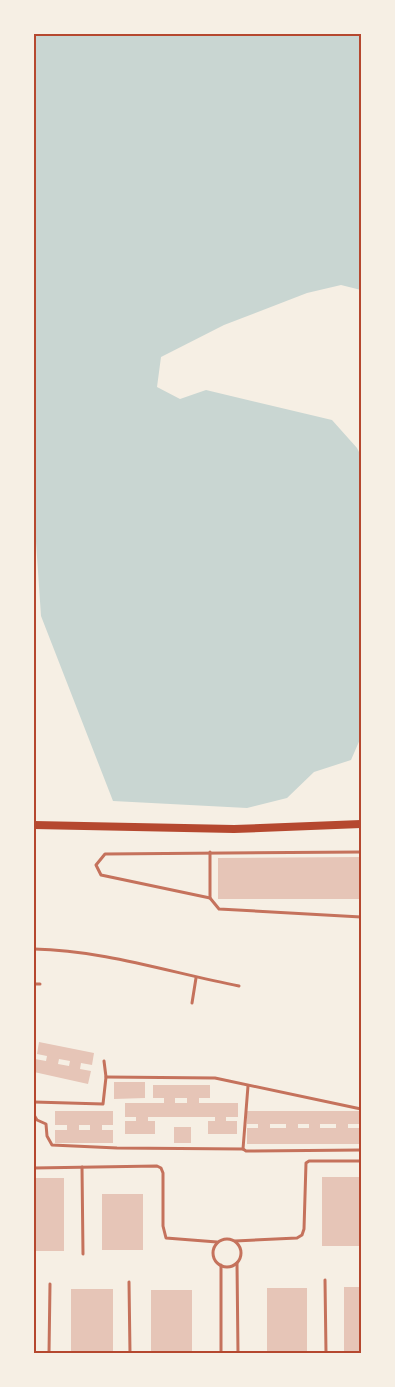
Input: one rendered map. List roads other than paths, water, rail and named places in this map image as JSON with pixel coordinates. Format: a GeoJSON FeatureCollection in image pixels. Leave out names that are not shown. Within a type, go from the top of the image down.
{"type":"FeatureCollection","features":[{"type":"Feature","properties":{"kind":"main road"},"geometry":{"type":"LineString","coordinates":[[34,825],[234,829],[361,824]]}},
{"type":"Feature","properties":{"kind":"lane"},"geometry":{"type":"LineString","coordinates":[[210,852],[210,898]]}},
{"type":"Feature","properties":{"kind":"lane"},"geometry":{"type":"LineString","coordinates":[[361,852],[105,854],[96,865],[101,875],[210,898],[219,909],[361,918]]}},
{"type":"Feature","properties":{"kind":"lane"},"geometry":{"type":"LineString","coordinates":[[34,949],[57,949],[239,986]]}},
{"type":"Feature","properties":{"kind":"lane"},"geometry":{"type":"LineString","coordinates":[[192,1003],[196,978]]}},
{"type":"Feature","properties":{"kind":"lane"},"geometry":{"type":"LineString","coordinates":[[34,984],[40,984]]}},
{"type":"Feature","properties":{"kind":"lane"},"geometry":{"type":"LineString","coordinates":[[34,1112],[34,1102],[103,1104],[106,1077],[104,1061]]}},
{"type":"Feature","properties":{"kind":"lane"},"geometry":{"type":"LineString","coordinates":[[106,1077],[215,1078],[361,1109]]}},
{"type":"Feature","properties":{"kind":"lane"},"geometry":{"type":"LineString","coordinates":[[243,1149],[248,1086]]}},
{"type":"Feature","properties":{"kind":"lane"},"geometry":{"type":"LineString","coordinates":[[34,1115],[37,1120],[46,1124],[47,1136],[49,1143],[52,1145],[117,1148],[243,1149],[246,1151],[361,1150]]}},
{"type":"Feature","properties":{"kind":"lane"},"geometry":{"type":"LineString","coordinates":[[34,1168],[161,1168],[163,1173],[163,1226],[166,1238],[171,1240],[217,1242],[226,1238],[235,1241],[297,1238],[302,1235],[304,1229],[306,1163],[308,1161],[361,1160]]}},
{"type":"Feature","properties":{"kind":"lane"},"geometry":{"type":"LineString","coordinates":[[82,1168],[83,1254]]}},
{"type":"Feature","properties":{"kind":"lane"},"geometry":{"type":"LineString","coordinates":[[235,1241],[241,1249],[237,1263],[238,1353]]}},
{"type":"Feature","properties":{"kind":"lane"},"geometry":{"type":"LineString","coordinates":[[217,1242],[213,1255],[222,1265],[228,1267],[237,1263]]}},
{"type":"Feature","properties":{"kind":"lane"},"geometry":{"type":"LineString","coordinates":[[220,1353],[222,1265]]}},
{"type":"Feature","properties":{"kind":"lane"},"geometry":{"type":"LineString","coordinates":[[326,1280],[326,1353]]}},
{"type":"Feature","properties":{"kind":"lane"},"geometry":{"type":"LineString","coordinates":[[129,1282],[130,1353]]}},
{"type":"Feature","properties":{"kind":"lane"},"geometry":{"type":"LineString","coordinates":[[49,1353],[50,1284]]}}]}
